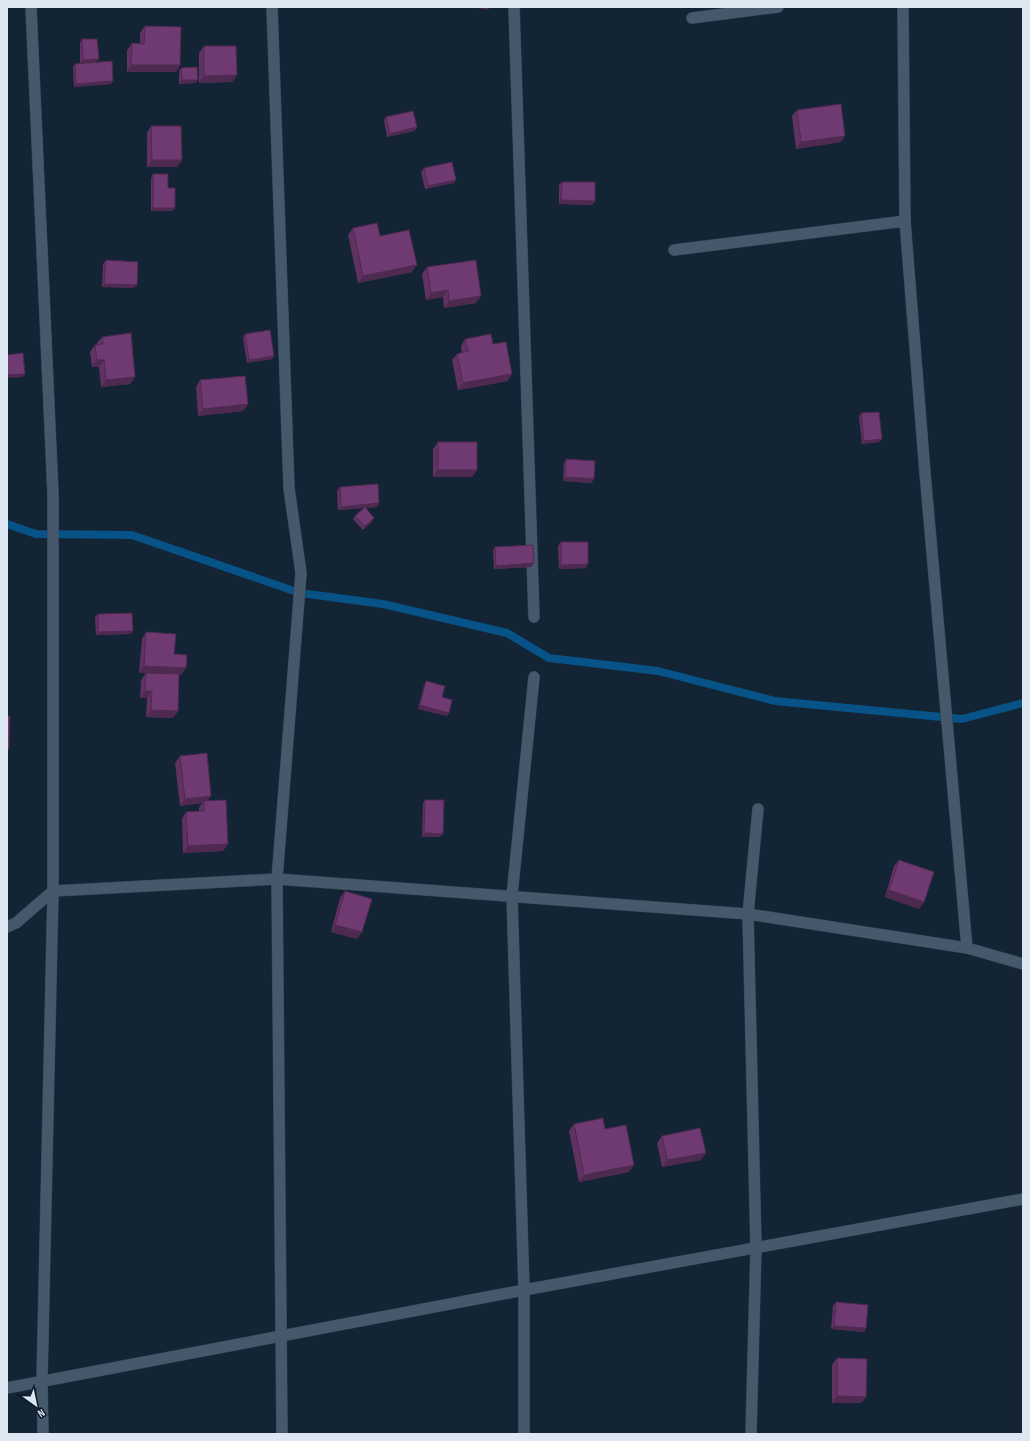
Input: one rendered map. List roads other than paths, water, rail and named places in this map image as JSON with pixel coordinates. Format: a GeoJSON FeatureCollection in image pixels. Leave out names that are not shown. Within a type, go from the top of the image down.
{"type":"FeatureCollection","features":[{"type":"Feature","properties":{"kind":"street"},"geometry":{"type":"LineString","coordinates":[[31,7],[53,494],[53,891],[42,1381],[43,1434]]}},
{"type":"Feature","properties":{"kind":"street"},"geometry":{"type":"LineString","coordinates":[[272,7],[289,488],[301,573],[277,879],[282,1434]]}},
{"type":"Feature","properties":{"kind":"street"},"geometry":{"type":"LineString","coordinates":[[514,7],[534,617]]}},
{"type":"Feature","properties":{"kind":"street"},"geometry":{"type":"LineString","coordinates":[[692,18],[778,7]]}},
{"type":"Feature","properties":{"kind":"street"},"geometry":{"type":"LineString","coordinates":[[902,7],[904,222],[967,948]]}},
{"type":"Feature","properties":{"kind":"street"},"geometry":{"type":"LineString","coordinates":[[674,250],[904,222]]}},
{"type":"Feature","properties":{"kind":"street"},"geometry":{"type":"LineString","coordinates":[[524,1434],[524,1290],[512,896],[534,677]]}},
{"type":"Feature","properties":{"kind":"street"},"geometry":{"type":"LineString","coordinates":[[751,1434],[756,1248],[748,914],[758,809]]}},
{"type":"Feature","properties":{"kind":"street"},"geometry":{"type":"LineString","coordinates":[[7,927],[16,924],[53,891],[277,879],[748,914],[967,948],[1023,964]]}},
{"type":"Feature","properties":{"kind":"street"},"geometry":{"type":"LineString","coordinates":[[7,1388],[524,1290],[1023,1199]]}},
{"type":"Feature","properties":{"kind":"waterway"},"geometry":{"type":"LineString","coordinates":[[7,524],[36,534],[132,535],[300,593],[383,604],[507,633],[549,658],[658,671],[775,701],[962,719],[1023,703]]}}]}
